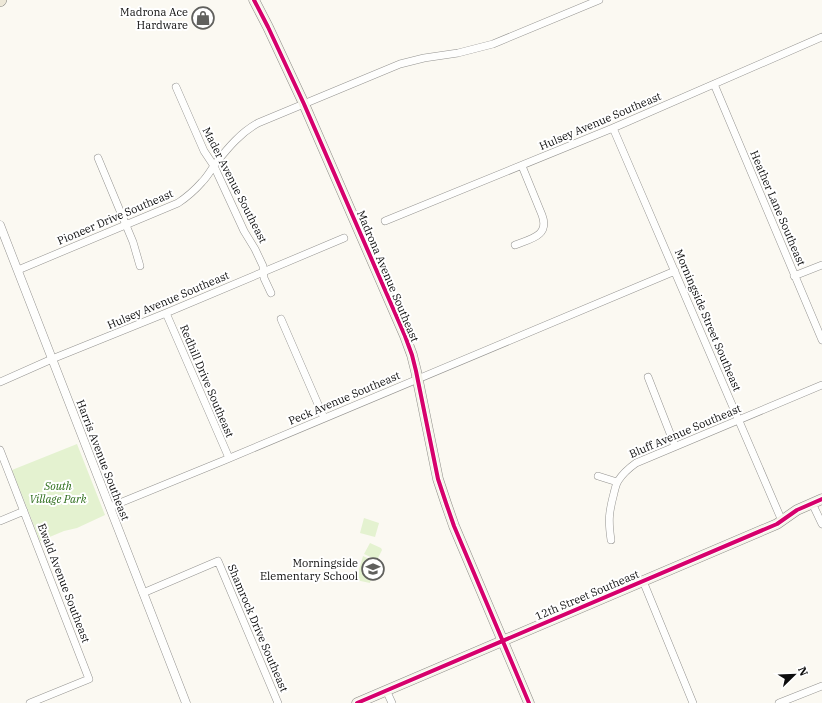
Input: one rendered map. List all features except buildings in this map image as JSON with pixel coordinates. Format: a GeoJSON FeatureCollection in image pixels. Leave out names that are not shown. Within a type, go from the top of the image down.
{"type":"FeatureCollection","features":[{"type":"Feature","properties":{"kind":"main road","name":"Madrona Avenue Southeast"},"geometry":{"type":"LineString","coordinates":[[254,0],[304,104],[405,336],[418,378],[437,473],[444,497],[454,526],[529,703]]}},
{"type":"Feature","properties":{"kind":"main road","name":"12th Street Southeast"},"geometry":{"type":"LineString","coordinates":[[357,703],[782,521],[799,517],[816,506],[822,498]]}},
{"type":"Feature","properties":{"kind":"street","name":"Pioneer Drive Southeast"},"geometry":{"type":"LineString","coordinates":[[18,270],[186,198],[202,182],[226,150],[239,136],[258,123],[400,64],[424,58],[458,53],[493,44],[599,0]]}},
{"type":"Feature","properties":{"kind":"street","name":"Hulsey Avenue Southeast"},"geometry":{"type":"LineString","coordinates":[[385,221],[614,128],[822,37]]}},
{"type":"Feature","properties":{"kind":"street","name":"Heather Lane Southeast"},"geometry":{"type":"LineString","coordinates":[[714,84],[822,340]]}},
{"type":"Feature","properties":{"kind":"street","name":"Mader Avenue Southeast"},"geometry":{"type":"LineString","coordinates":[[176,87],[204,151],[214,166],[246,235],[258,254],[263,266],[264,278],[271,293]]}},
{"type":"Feature","properties":{"kind":"street","name":"Morningside Street Southeast"},"geometry":{"type":"LineString","coordinates":[[614,128],[782,521]]}},
{"type":"Feature","properties":{"kind":"street"},"geometry":{"type":"LineString","coordinates":[[98,158],[133,242],[140,266]]}},
{"type":"Feature","properties":{"kind":"street"},"geometry":{"type":"LineString","coordinates":[[515,245],[536,237],[542,232],[544,226],[544,220],[522,166]]}},
{"type":"Feature","properties":{"kind":"street","name":"Harris Avenue Southeast"},"geometry":{"type":"LineString","coordinates":[[0,225],[186,703]]}},
{"type":"Feature","properties":{"kind":"street","name":"Hulsey Avenue Southeast"},"geometry":{"type":"LineString","coordinates":[[0,382],[344,238]]}},
{"type":"Feature","properties":{"kind":"street"},"geometry":{"type":"LineString","coordinates":[[794,276],[822,265]]}},
{"type":"Feature","properties":{"kind":"street","name":"Peck Avenue Southeast"},"geometry":{"type":"LineString","coordinates":[[110,507],[675,271]]}},
{"type":"Feature","properties":{"kind":"street","name":"Redhill Drive Southeast"},"geometry":{"type":"LineString","coordinates":[[166,313],[229,458]]}},
{"type":"Feature","properties":{"kind":"street"},"geometry":{"type":"LineString","coordinates":[[281,319],[324,418]]}},
{"type":"Feature","properties":{"kind":"street"},"geometry":{"type":"LineString","coordinates":[[648,377],[675,446]]}},
{"type":"Feature","properties":{"kind":"street","name":"Bluff Avenue Southeast"},"geometry":{"type":"LineString","coordinates":[[611,540],[609,525],[610,508],[617,482],[629,468],[636,463],[675,446],[822,385]]}},
{"type":"Feature","properties":{"kind":"street","name":"Ewald Avenue Southeast"},"geometry":{"type":"LineString","coordinates":[[0,450],[89,679],[30,703]]}},
{"type":"Feature","properties":{"kind":"street"},"geometry":{"type":"LineString","coordinates":[[598,476],[617,482]]}},
{"type":"Feature","properties":{"kind":"street"},"geometry":{"type":"LineString","coordinates":[[816,506],[822,524]]}},
{"type":"Feature","properties":{"kind":"street"},"geometry":{"type":"LineString","coordinates":[[0,520],[24,511]]}},
{"type":"Feature","properties":{"kind":"street","name":"Shamrock Drive Southeast"},"geometry":{"type":"LineString","coordinates":[[143,593],[218,561],[278,703]]}},
{"type":"Feature","properties":{"kind":"street"},"geometry":{"type":"LineString","coordinates":[[643,581],[693,703]]}},
{"type":"Feature","properties":{"kind":"street"},"geometry":{"type":"LineString","coordinates":[[779,703],[822,686]]}},
{"type":"Feature","properties":{"kind":"street"},"geometry":{"type":"LineString","coordinates":[[386,690],[392,703]]}},
{"type":"Feature","properties":{"kind":"green space","name":"South Village Park"},"geometry":{"type":"Polygon","coordinates":[[[77,444],[105,515],[77,528],[64,531],[40,541],[12,470],[77,444]]]}},
{"type":"Feature","properties":{"kind":"green space"},"geometry":{"type":"Polygon","coordinates":[[[364,518],[379,523],[375,537],[360,533],[364,518]]]}},
{"type":"Feature","properties":{"kind":"green space"},"geometry":{"type":"Polygon","coordinates":[[[370,543],[381,548],[382,550],[377,560],[364,554],[370,543]]]}},
{"type":"Feature","properties":{"kind":"green space"},"geometry":{"type":"Polygon","coordinates":[[[363,556],[376,562],[370,583],[356,580],[363,556]]]}},
{"type":"Feature","properties":{"kind":"cycle path"},"geometry":{"type":"LineString","coordinates":[[254,0],[304,104],[405,336],[416,371],[438,479],[446,503],[454,526],[529,703]]}},
{"type":"Feature","properties":{"kind":"cycle path"},"geometry":{"type":"LineString","coordinates":[[357,703],[777,524],[797,510],[822,499]]}},
{"type":"Feature","properties":{"kind":"place","name":"Madrona Ace Hardware"},"geometry":{"type":"Point","coordinates":[203,18]}},
{"type":"Feature","properties":{"kind":"place","name":"Morningside Elementary School"},"geometry":{"type":"Point","coordinates":[373,569]}}]}
